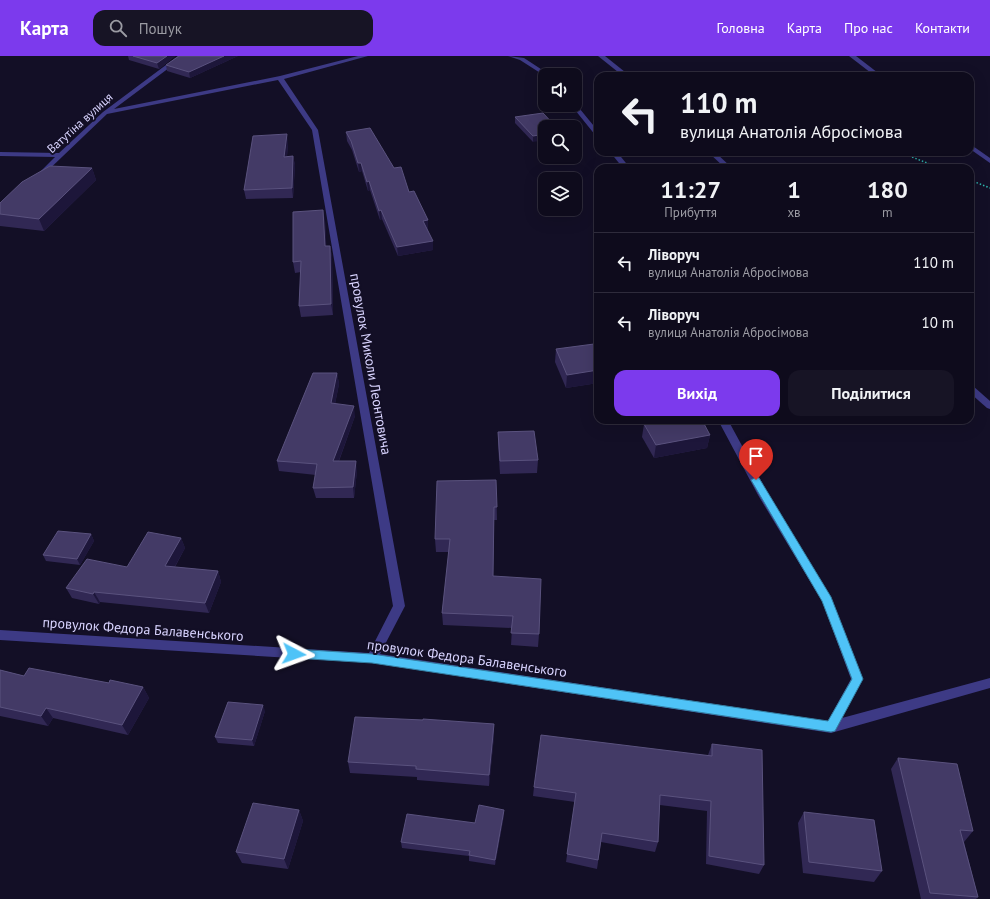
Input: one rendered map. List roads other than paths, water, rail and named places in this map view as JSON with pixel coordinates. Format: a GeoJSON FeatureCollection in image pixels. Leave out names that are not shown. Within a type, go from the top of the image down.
{"type":"FeatureCollection","features":[{"type":"Feature","properties":{"kind":"street","name":"Ватутіна вулиця"},"geometry":{"type":"LineString","coordinates":[[33,181],[105,113],[182,56]]}},
{"type":"Feature","properties":{"kind":"street"},"geometry":{"type":"LineString","coordinates":[[105,113],[280,78],[365,56]]}},
{"type":"Feature","properties":{"kind":"street"},"geometry":{"type":"LineString","coordinates":[[511,56],[522,58],[538,69]]}},
{"type":"Feature","properties":{"kind":"street"},"geometry":{"type":"LineString","coordinates":[[601,56],[623,72]]}},
{"type":"Feature","properties":{"kind":"street"},"geometry":{"type":"LineString","coordinates":[[852,56],[873,72]]}},
{"type":"Feature","properties":{"kind":"street","name":"провулок Миколи Леонтовича"},"geometry":{"type":"LineString","coordinates":[[280,78],[315,130],[399,606],[372,658]]}},
{"type":"Feature","properties":{"kind":"street"},"geometry":{"type":"LineString","coordinates":[[580,112],[594,130]]}},
{"type":"Feature","properties":{"kind":"street"},"geometry":{"type":"LineString","coordinates":[[974,149],[990,161]]}},
{"type":"Feature","properties":{"kind":"street"},"geometry":{"type":"LineString","coordinates":[[0,154],[61,155]]}},
{"type":"Feature","properties":{"kind":"street"},"geometry":{"type":"LineString","coordinates":[[616,156],[624,164]]}},
{"type":"Feature","properties":{"kind":"street"},"geometry":{"type":"LineString","coordinates":[[716,156],[724,164]]}},
{"type":"Feature","properties":{"kind":"street"},"geometry":{"type":"LineString","coordinates":[[974,392],[990,406]]}},
{"type":"Feature","properties":{"kind":"street"},"geometry":{"type":"LineString","coordinates":[[725,424],[762,492],[827,600],[858,679],[831,727]]}},
{"type":"Feature","properties":{"kind":"street","name":"провулок Федора Балавенського"},"geometry":{"type":"LineString","coordinates":[[0,635],[372,658],[831,727]]}},
{"type":"Feature","properties":{"kind":"street"},"geometry":{"type":"LineString","coordinates":[[831,727],[990,683]]}}]}
